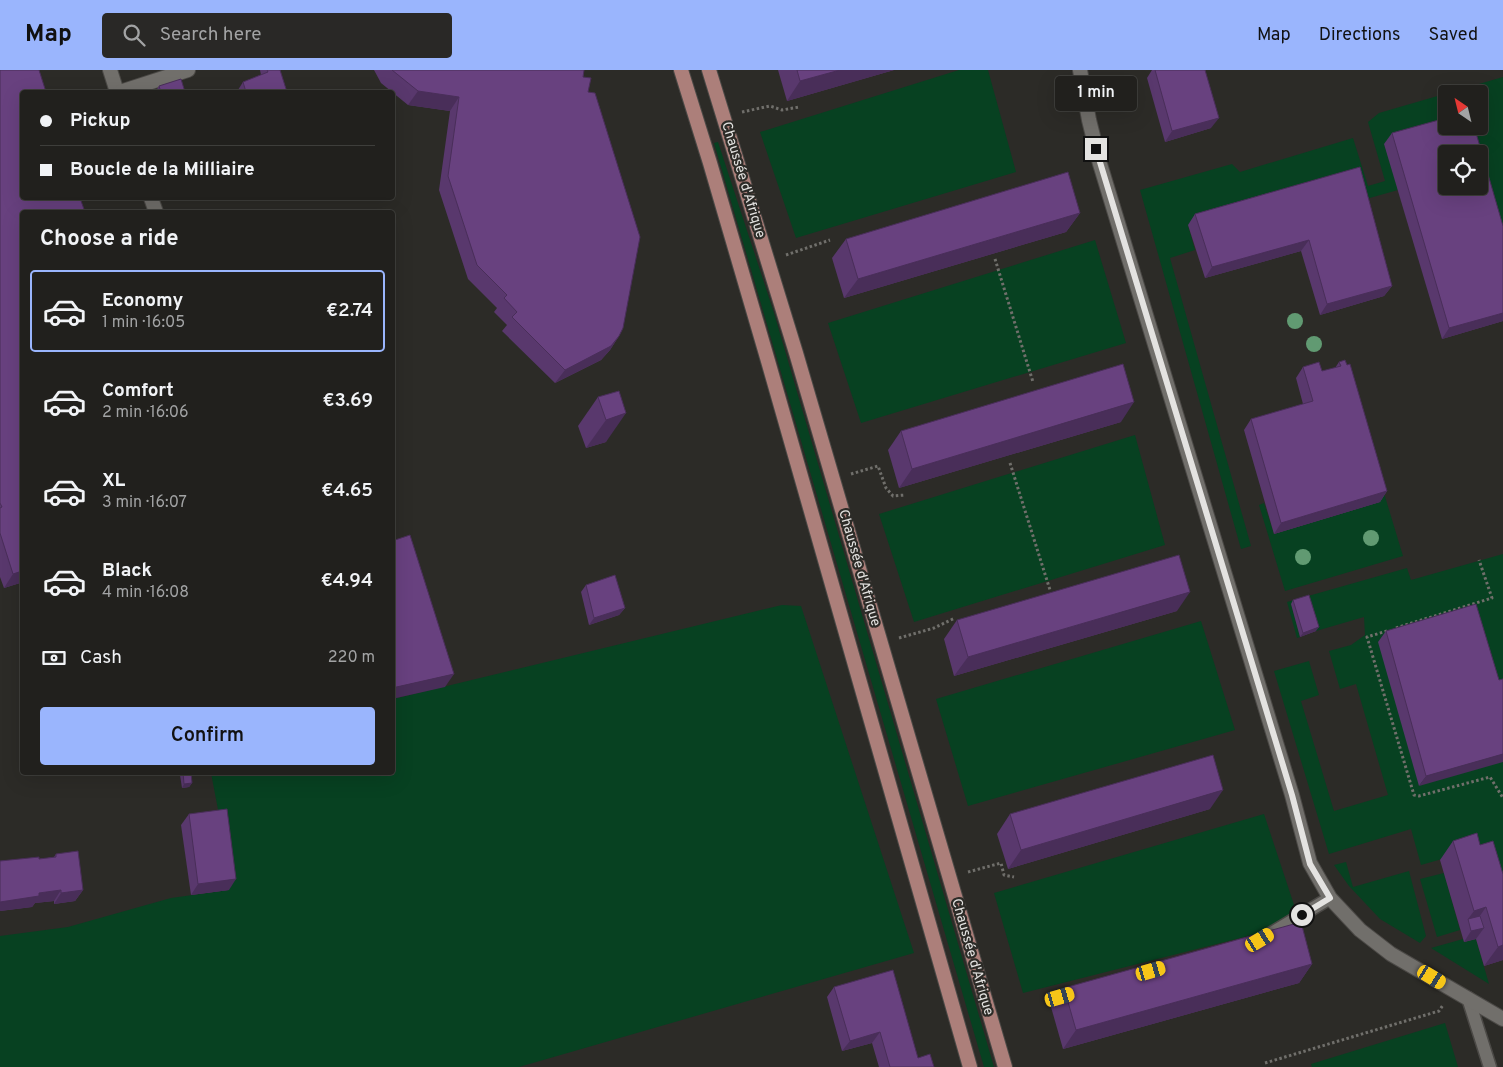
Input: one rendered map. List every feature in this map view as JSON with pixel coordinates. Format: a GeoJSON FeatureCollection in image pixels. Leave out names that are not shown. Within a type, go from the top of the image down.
{"type":"FeatureCollection","features":[{"type":"Feature","properties":{"kind":"main road","name":"Chaussée d'Afrique"},"geometry":{"type":"LineString","coordinates":[[681,70],[762,342],[970,1067]]}},
{"type":"Feature","properties":{"kind":"main road","name":"Chaussée d'Afrique"},"geometry":{"type":"LineString","coordinates":[[709,70],[796,353],[1005,1067]]}},
{"type":"Feature","properties":{"kind":"street"},"geometry":{"type":"LineString","coordinates":[[110,70],[118,90]]}},
{"type":"Feature","properties":{"kind":"street"},"geometry":{"type":"LineString","coordinates":[[125,90],[188,70]]}},
{"type":"Feature","properties":{"kind":"street"},"geometry":{"type":"LineString","coordinates":[[1080,70],[1089,120],[1100,164],[1292,795],[1310,864],[1330,898],[1360,930],[1392,954],[1503,1019]]}},
{"type":"Feature","properties":{"kind":"lane"},"geometry":{"type":"LineString","coordinates":[[1250,942],[1260,940],[1330,898]]}},
{"type":"Feature","properties":{"kind":"lane"},"geometry":{"type":"LineString","coordinates":[[1468,998],[1490,1067]]}},
{"type":"Feature","properties":{"kind":"path"},"geometry":{"type":"LineString","coordinates":[[743,111],[770,106],[782,110],[800,107]]}},
{"type":"Feature","properties":{"kind":"path"},"geometry":{"type":"LineString","coordinates":[[781,257],[830,240]]}},
{"type":"Feature","properties":{"kind":"path"},"geometry":{"type":"LineString","coordinates":[[996,259],[1033,382]]}},
{"type":"Feature","properties":{"kind":"path"},"geometry":{"type":"LineString","coordinates":[[1010,463],[1050,590]]}},
{"type":"Feature","properties":{"kind":"path"},"geometry":{"type":"LineString","coordinates":[[853,473],[878,466],[886,488],[893,496],[905,494]]}},
{"type":"Feature","properties":{"kind":"path"},"geometry":{"type":"LineString","coordinates":[[1479,560],[1492,598],[1367,637],[1414,795],[1419,796],[1490,777],[1503,798]]}},
{"type":"Feature","properties":{"kind":"path"},"geometry":{"type":"LineString","coordinates":[[902,637],[934,628],[955,618]]}},
{"type":"Feature","properties":{"kind":"path"},"geometry":{"type":"LineString","coordinates":[[973,870],[1001,862],[1004,875],[1014,877]]}},
{"type":"Feature","properties":{"kind":"path"},"geometry":{"type":"LineString","coordinates":[[1265,1063],[1440,1012],[1453,989]]}},
{"type":"Feature","properties":{"kind":"green space"},"geometry":{"type":"Polygon","coordinates":[[[959,70],[988,70],[1016,172],[796,238],[760,132],[959,70]]]}},
{"type":"Feature","properties":{"kind":"green space"},"geometry":{"type":"Polygon","coordinates":[[[1503,77],[1503,265],[1488,195],[1488,145],[1474,145],[1469,135],[1488,135],[1488,85],[1475,85],[1503,77]]]}},
{"type":"Feature","properties":{"kind":"green space"},"geometry":{"type":"Polygon","coordinates":[[[1438,96],[1438,128],[1385,144],[1398,190],[1359,201],[1188,225],[1195,250],[1170,258],[1251,546],[1241,549],[1140,190],[1232,164],[1240,172],[1353,138],[1368,186],[1385,181],[1368,122],[1379,113],[1438,96]]]}},
{"type":"Feature","properties":{"kind":"green space"},"geometry":{"type":"Polygon","coordinates":[[[718,142],[774,313],[994,1067],[984,1067],[714,143],[718,142]]]}},
{"type":"Feature","properties":{"kind":"green space"},"geometry":{"type":"Polygon","coordinates":[[[1095,240],[1126,343],[861,423],[828,323],[1095,240]]]}},
{"type":"Feature","properties":{"kind":"green space"},"geometry":{"type":"Polygon","coordinates":[[[1135,435],[1165,545],[914,622],[879,514],[1135,435]]]}},
{"type":"Feature","properties":{"kind":"green space"},"geometry":{"type":"Polygon","coordinates":[[[1374,460],[1403,556],[1285,591],[1259,505],[1264,503],[1274,534],[1380,502],[1374,460]]]}},
{"type":"Feature","properties":{"kind":"green space"},"geometry":{"type":"Polygon","coordinates":[[[1503,554],[1503,915],[1463,853],[1421,865],[1411,829],[1329,854],[1274,671],[1309,661],[1319,695],[1301,701],[1334,811],[1388,795],[1356,684],[1340,689],[1329,651],[1351,645],[1365,635],[1364,617],[1316,631],[1291,604],[1300,637],[1297,638],[1287,602],[1407,568],[1411,580],[1503,554]]]}},
{"type":"Feature","properties":{"kind":"green space"},"geometry":{"type":"Polygon","coordinates":[[[782,605],[801,606],[914,953],[519,1067],[0,1067],[0,936],[68,927],[171,898],[229,890],[220,820],[211,775],[395,775],[395,699],[782,605]]]}},
{"type":"Feature","properties":{"kind":"green space"},"geometry":{"type":"Polygon","coordinates":[[[1201,621],[1235,730],[968,806],[936,699],[1201,621]]]}},
{"type":"Feature","properties":{"kind":"green space"},"geometry":{"type":"Polygon","coordinates":[[[1264,814],[1300,923],[1023,993],[994,893],[1264,814]]]}},
{"type":"Feature","properties":{"kind":"green space"},"geometry":{"type":"Polygon","coordinates":[[[1346,862],[1353,887],[1409,871],[1426,936],[1420,943],[1380,919],[1349,886],[1334,865],[1346,862]]]}},
{"type":"Feature","properties":{"kind":"green space"},"geometry":{"type":"Polygon","coordinates":[[[1444,873],[1460,930],[1437,937],[1420,879],[1444,873]]]}},
{"type":"Feature","properties":{"kind":"green space"},"geometry":{"type":"Polygon","coordinates":[[[1463,939],[1464,942],[1476,939],[1489,984],[1431,948],[1463,939]]]}},
{"type":"Feature","properties":{"kind":"green space"},"geometry":{"type":"Polygon","coordinates":[[[1445,1023],[1458,1067],[1312,1067],[1311,1064],[1445,1023]]]}},
{"type":"Feature","properties":{"kind":"building"},"geometry":{"type":"Polygon","coordinates":[[[0,70],[39,70],[45,90],[20,90],[20,200],[81,200],[84,210],[20,210],[20,572],[13,574],[0,533],[0,508],[2,507],[0,503],[0,70]]]}},
{"type":"Feature","properties":{"kind":"building"},"geometry":{"type":"Polygon","coordinates":[[[267,70],[280,70],[286,90],[245,90],[243,82],[268,72],[267,70]]]}},
{"type":"Feature","properties":{"kind":"building"},"geometry":{"type":"Polygon","coordinates":[[[392,70],[584,70],[583,77],[591,78],[588,92],[595,93],[640,237],[623,328],[611,346],[565,370],[512,317],[517,312],[504,298],[507,295],[477,265],[448,176],[459,97],[418,91],[392,70]]]}},
{"type":"Feature","properties":{"kind":"building"},"geometry":{"type":"Polygon","coordinates":[[[797,70],[840,70],[800,81],[797,70]]]}},
{"type":"Feature","properties":{"kind":"building"},"geometry":{"type":"Polygon","coordinates":[[[1155,70],[1205,70],[1219,118],[1172,131],[1155,70]]]}},
{"type":"Feature","properties":{"kind":"building"},"geometry":{"type":"Polygon","coordinates":[[[181,79],[184,90],[160,90],[159,86],[181,79]]]}},
{"type":"Feature","properties":{"kind":"building"},"geometry":{"type":"Polygon","coordinates":[[[1438,120],[1438,135],[1477,135],[1480,145],[1438,145],[1438,195],[1488,195],[1488,174],[1503,226],[1503,313],[1449,328],[1392,133],[1438,120]]]}},
{"type":"Feature","properties":{"kind":"building"},"geometry":{"type":"Polygon","coordinates":[[[1360,167],[1392,286],[1327,304],[1309,240],[1212,267],[1195,214],[1360,167]]]}},
{"type":"Feature","properties":{"kind":"building"},"geometry":{"type":"Polygon","coordinates":[[[1068,172],[1080,213],[858,279],[846,239],[1068,172]]]}},
{"type":"Feature","properties":{"kind":"building"},"geometry":{"type":"Polygon","coordinates":[[[1345,360],[1347,365],[1350,364],[1387,491],[1281,523],[1251,419],[1313,401],[1303,367],[1319,362],[1322,371],[1341,366],[1339,362],[1345,360]]]}},
{"type":"Feature","properties":{"kind":"building"},"geometry":{"type":"Polygon","coordinates":[[[1123,364],[1134,402],[912,469],[901,431],[1123,364]]]}},
{"type":"Feature","properties":{"kind":"building"},"geometry":{"type":"Polygon","coordinates":[[[619,391],[626,413],[606,420],[598,397],[619,391]]]}},
{"type":"Feature","properties":{"kind":"building"},"geometry":{"type":"Polygon","coordinates":[[[410,535],[454,674],[395,687],[395,540],[410,535]]]}},
{"type":"Feature","properties":{"kind":"building"},"geometry":{"type":"Polygon","coordinates":[[[1179,555],[1190,592],[968,657],[957,620],[1179,555]]]}},
{"type":"Feature","properties":{"kind":"building"},"geometry":{"type":"Polygon","coordinates":[[[615,575],[625,608],[594,618],[586,585],[615,575]]]}},
{"type":"Feature","properties":{"kind":"building"},"geometry":{"type":"Polygon","coordinates":[[[1309,595],[1319,627],[1303,633],[1293,600],[1309,595]]]}},
{"type":"Feature","properties":{"kind":"building"},"geometry":{"type":"Polygon","coordinates":[[[1476,604],[1499,680],[1503,679],[1503,754],[1426,776],[1386,631],[1476,604]]]}},
{"type":"Feature","properties":{"kind":"building"},"geometry":{"type":"Polygon","coordinates":[[[1213,755],[1223,790],[1021,850],[1010,814],[1213,755]]]}},
{"type":"Feature","properties":{"kind":"building"},"geometry":{"type":"Polygon","coordinates":[[[183,775],[191,775],[192,783],[184,784],[183,775]]]}},
{"type":"Feature","properties":{"kind":"building"},"geometry":{"type":"Polygon","coordinates":[[[227,809],[236,879],[198,884],[189,814],[227,809]]]}},
{"type":"Feature","properties":{"kind":"building"},"geometry":{"type":"Polygon","coordinates":[[[1477,833],[1480,845],[1493,841],[1503,874],[1503,945],[1498,947],[1486,907],[1474,911],[1453,841],[1477,833]]]}},
{"type":"Feature","properties":{"kind":"building"},"geometry":{"type":"Polygon","coordinates":[[[78,851],[83,890],[39,893],[39,896],[0,902],[0,861],[56,857],[56,854],[78,851]]]}},
{"type":"Feature","properties":{"kind":"building"},"geometry":{"type":"Polygon","coordinates":[[[1480,916],[1484,928],[1471,931],[1468,919],[1480,916]]]}},
{"type":"Feature","properties":{"kind":"building"},"geometry":{"type":"Polygon","coordinates":[[[1301,922],[1312,964],[1076,1030],[1064,988],[1301,922]]]}},
{"type":"Feature","properties":{"kind":"building"},"geometry":{"type":"Polygon","coordinates":[[[893,970],[918,1058],[930,1054],[934,1067],[890,1067],[880,1032],[850,1041],[834,987],[893,970]]]}},
{"type":"Feature","properties":{"kind":"route"},"geometry":{"type":"LineString","coordinates":[[1096,149],[1292,795],[1310,864],[1330,898],[1302,915]]}}]}
